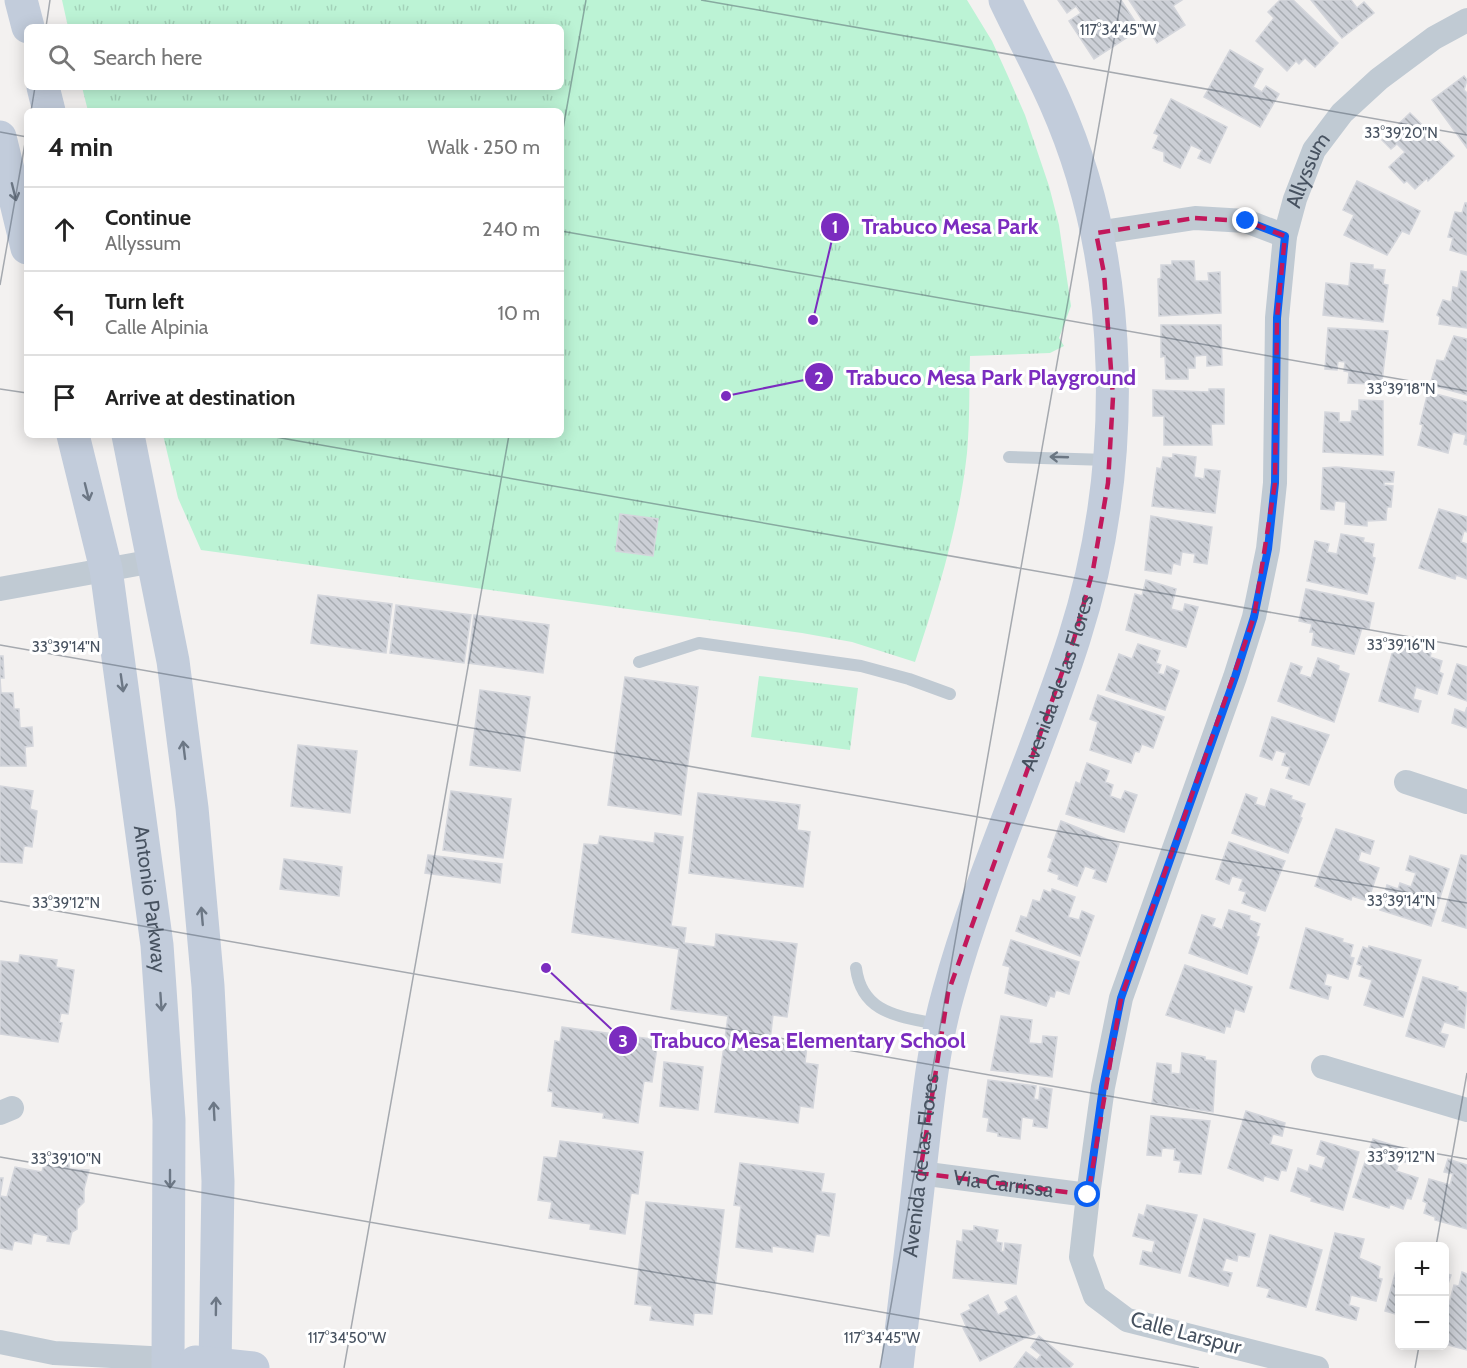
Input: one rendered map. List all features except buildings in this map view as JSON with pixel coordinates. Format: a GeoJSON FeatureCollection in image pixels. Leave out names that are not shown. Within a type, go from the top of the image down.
{"type":"FeatureCollection","features":[{"type":"Feature","properties":{"kind":"main road"},"geometry":{"type":"LineString","coordinates":[[21,0],[26,24]]}},
{"type":"Feature","properties":{"kind":"main road","name":"Avenida de las Flores"},"geometry":{"type":"LineString","coordinates":[[897,1368],[940,1024],[971,920],[1074,639],[1093,570],[1109,460],[1113,398],[1109,314],[1096,232],[1081,174],[1056,104],[1005,0]]}},
{"type":"Feature","properties":{"kind":"main road"},"geometry":{"type":"LineString","coordinates":[[44,90],[48,108]]}},
{"type":"Feature","properties":{"kind":"main road"},"geometry":{"type":"LineString","coordinates":[[0,137],[24,236]]}},
{"type":"Feature","properties":{"kind":"main road","name":"Antonio Parkway"},"geometry":{"type":"LineString","coordinates":[[74,438],[106,569],[157,945],[169,1120],[169,1364]]}},
{"type":"Feature","properties":{"kind":"main road"},"geometry":{"type":"LineString","coordinates":[[129,438],[173,661],[192,808],[208,986],[218,1181],[215,1366]]}},
{"type":"Feature","properties":{"kind":"main road"},"geometry":{"type":"LineString","coordinates":[[169,1364],[253,1368]]}},
{"type":"Feature","properties":{"kind":"street","name":"Allyssum"},"geometry":{"type":"LineString","coordinates":[[1095,1296],[1082,1257],[1103,1087],[1121,998],[1235,677],[1254,617],[1263,572],[1275,483],[1277,318],[1285,236],[1295,199],[1314,150],[1342,113],[1379,79],[1434,38],[1467,20]]}},
{"type":"Feature","properties":{"kind":"street"},"geometry":{"type":"LineString","coordinates":[[1096,232],[1194,218],[1246,221],[1285,236]]}},
{"type":"Feature","properties":{"kind":"street"},"geometry":{"type":"LineString","coordinates":[[3,583],[154,561]]}},
{"type":"Feature","properties":{"kind":"street"},"geometry":{"type":"LineString","coordinates":[[1406,782],[1467,802]]}},
{"type":"Feature","properties":{"kind":"street"},"geometry":{"type":"LineString","coordinates":[[1323,1067],[1467,1110]]}},
{"type":"Feature","properties":{"kind":"street","name":"Via Carrissa"},"geometry":{"type":"LineString","coordinates":[[920,1173],[1088,1195]]}},
{"type":"Feature","properties":{"kind":"street","name":"Calle Larspur"},"geometry":{"type":"LineString","coordinates":[[1095,1296],[1127,1320],[1317,1368]]}},
{"type":"Feature","properties":{"kind":"street"},"geometry":{"type":"LineString","coordinates":[[0,1342],[54,1353],[169,1364]]}},
{"type":"Feature","properties":{"kind":"lane"},"geometry":{"type":"LineString","coordinates":[[1009,457],[1109,460]]}},
{"type":"Feature","properties":{"kind":"lane"},"geometry":{"type":"LineString","coordinates":[[639,662],[699,643],[861,666],[909,679],[950,694]]}},
{"type":"Feature","properties":{"kind":"lane"},"geometry":{"type":"LineString","coordinates":[[856,968],[858,986],[866,1000],[894,1015],[940,1024]]}},
{"type":"Feature","properties":{"kind":"highlighted area"},"geometry":{"type":"Polygon","coordinates":[[[1195,218],[1246,221],[1285,236],[1277,318],[1275,483],[1254,617],[1121,998],[1088,1195],[920,1173],[948,993],[1074,639],[1093,570],[1108,483],[1113,397],[1104,273],[1096,233],[1195,218]]]}},
{"type":"Feature","properties":{"kind":"green space"},"geometry":{"type":"Polygon","coordinates":[[[62,0],[967,0],[992,41],[1025,115],[1049,186],[1059,225],[1071,306],[1059,338],[1064,346],[1050,353],[970,356],[968,441],[959,506],[939,585],[915,662],[852,642],[802,633],[201,550],[178,498],[164,438],[564,438],[564,108],[87,108],[83,90],[564,90],[564,24],[67,24],[62,0]]]}},
{"type":"Feature","properties":{"kind":"green space"},"geometry":{"type":"Polygon","coordinates":[[[759,676],[858,688],[850,750],[751,737],[759,676]]]}},
{"type":"Feature","properties":{"kind":"place","name":"Trabuco Mesa Park"},"geometry":{"type":"Point","coordinates":[813,320]}},
{"type":"Feature","properties":{"kind":"place","name":"Trabuco Mesa Park Playground"},"geometry":{"type":"Point","coordinates":[726,396]}},
{"type":"Feature","properties":{"kind":"place","name":"Trabuco Mesa Elementary School"},"geometry":{"type":"Point","coordinates":[546,968]}},
{"type":"Feature","properties":{"kind":"route"},"geometry":{"type":"LineString","coordinates":[[1088,1195],[1103,1087],[1121,998],[1235,677],[1254,617],[1268,549],[1275,483],[1274,408],[1277,318],[1285,236],[1246,221]]}}]}
